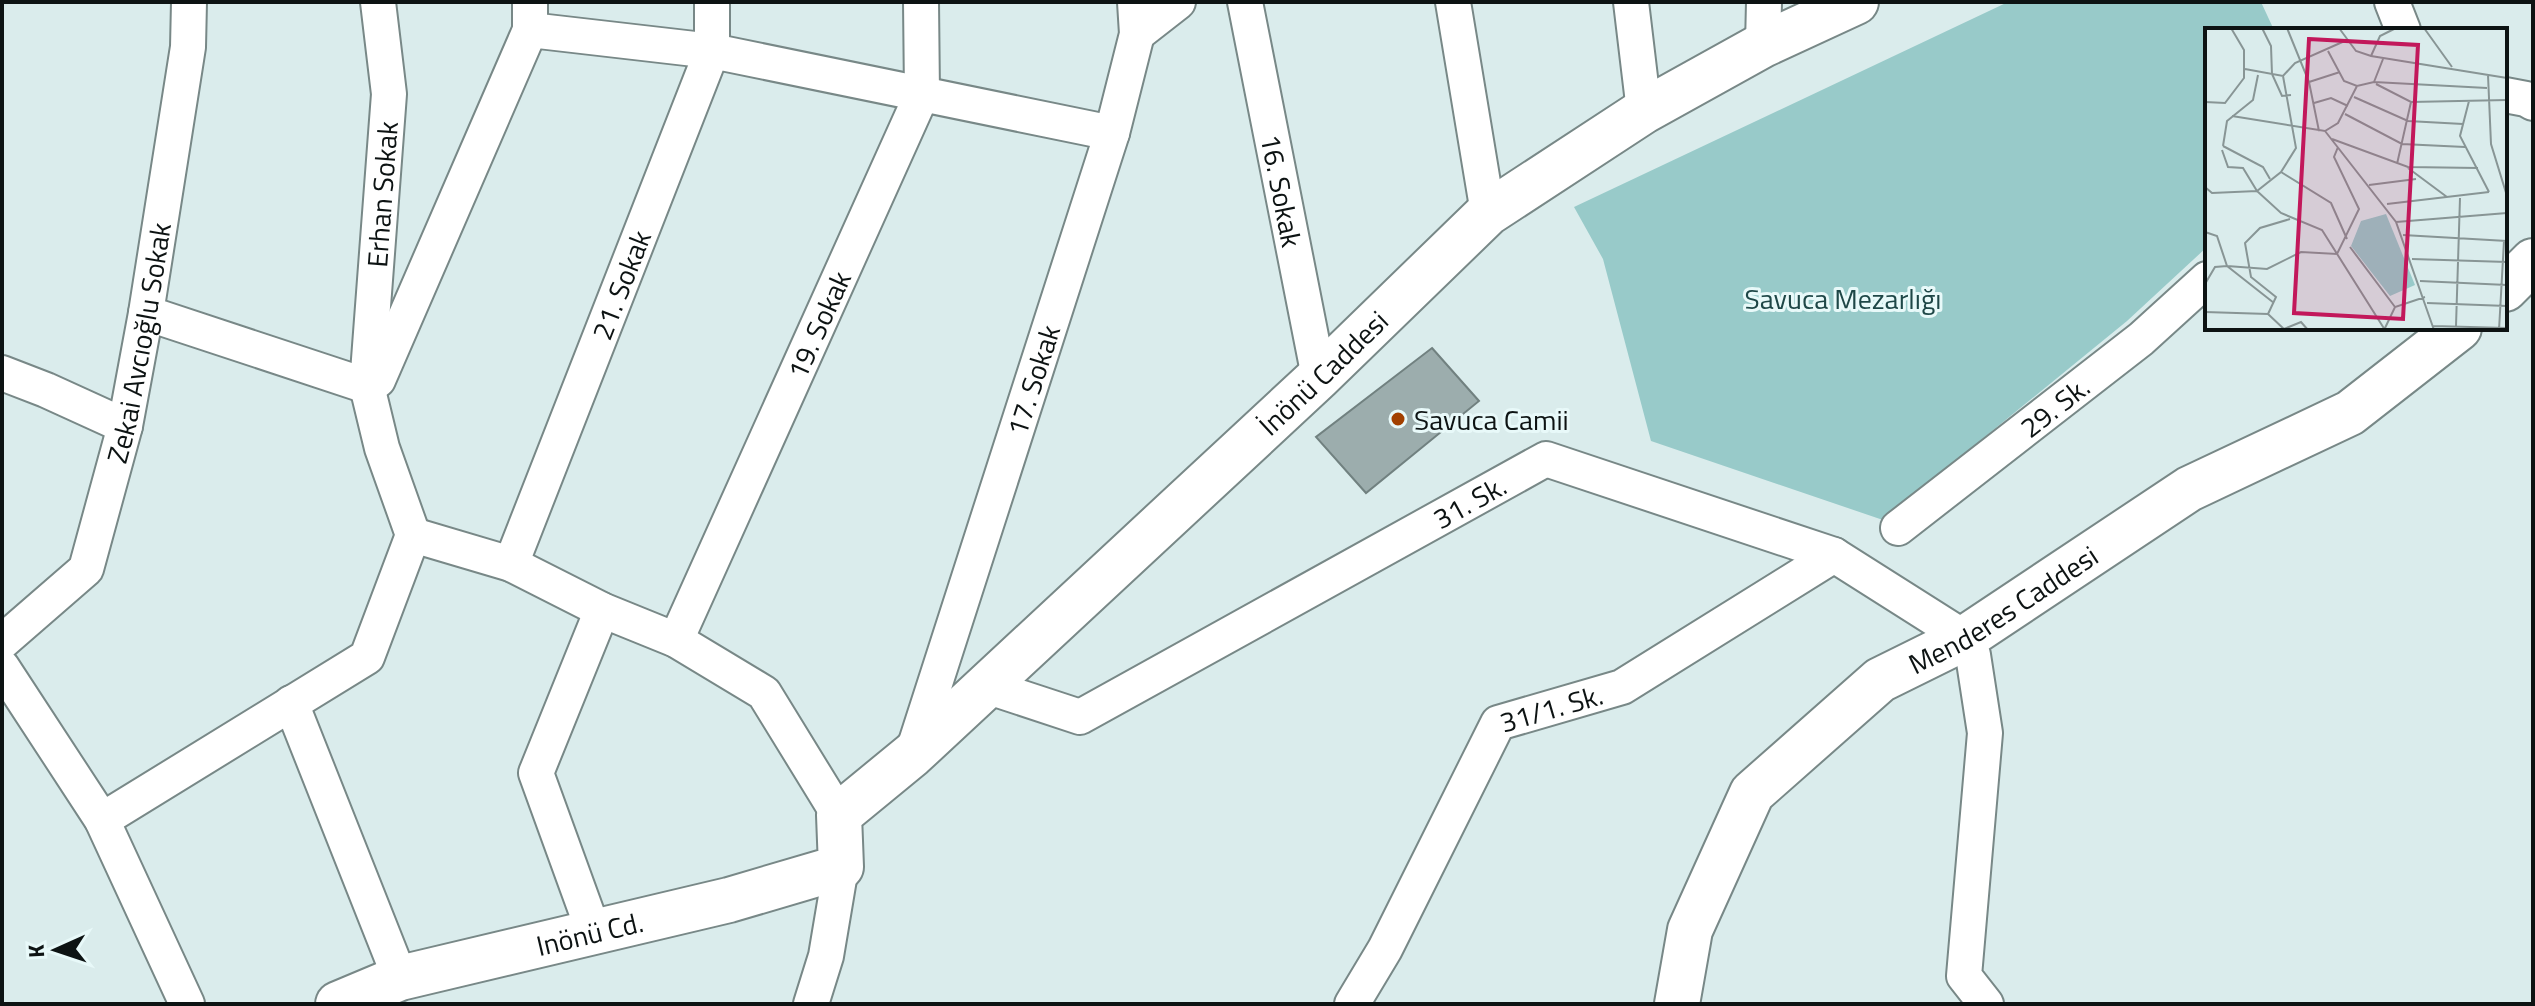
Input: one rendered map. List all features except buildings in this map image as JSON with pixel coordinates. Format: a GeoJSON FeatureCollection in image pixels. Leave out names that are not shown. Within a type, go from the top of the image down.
{"type":"FeatureCollection","features":[{"type":"Feature","properties":{"kind":"street","name":"Zekai Avcıoğlu Sokak"},"geometry":{"type":"LineString","coordinates":[[2,642],[86,569],[125,426],[146,313],[188,47],[189,2]]}},
{"type":"Feature","properties":{"kind":"street","name":"Erhan Sokak"},"geometry":{"type":"LineString","coordinates":[[378,2],[389,94],[367,386],[382,448],[413,535]]}},
{"type":"Feature","properties":{"kind":"street","name":"21. Sokak"},"geometry":{"type":"LineString","coordinates":[[511,564],[712,51],[712,2]]}},
{"type":"Feature","properties":{"kind":"street","name":"19. Sokak"},"geometry":{"type":"LineString","coordinates":[[676,640],[922,94],[921,2]]}},
{"type":"Feature","properties":{"kind":"street"},"geometry":{"type":"LineString","coordinates":[[1136,18],[1178,2]]}},
{"type":"Feature","properties":{"kind":"street","name":"16. Sokak"},"geometry":{"type":"LineString","coordinates":[[1245,2],[1319,377]]}},
{"type":"Feature","properties":{"kind":"street"},"geometry":{"type":"LineString","coordinates":[[1453,2],[1488,213]]}},
{"type":"Feature","properties":{"kind":"street"},"geometry":{"type":"LineString","coordinates":[[1631,2],[1644,111]]}},
{"type":"Feature","properties":{"kind":"street"},"geometry":{"type":"LineString","coordinates":[[1763,45],[1764,2]]}},
{"type":"Feature","properties":{"kind":"street","name":"İnönü Caddesi"},"geometry":{"type":"LineString","coordinates":[[839,815],[912,755],[1319,377],[1488,213],[1644,111],[1763,45],[1856,2]]}},
{"type":"Feature","properties":{"kind":"street"},"geometry":{"type":"LineString","coordinates":[[2392,2],[2402,28]]}},
{"type":"Feature","properties":{"kind":"street"},"geometry":{"type":"LineString","coordinates":[[146,313],[367,386],[378,380],[530,16],[1112,133]]}},
{"type":"Feature","properties":{"kind":"street","name":"17. Sokak"},"geometry":{"type":"LineString","coordinates":[[912,755],[1112,133],[1136,18]]}},
{"type":"Feature","properties":{"kind":"street"},"geometry":{"type":"LineString","coordinates":[[2507,95],[2533,103]]}},
{"type":"Feature","properties":{"kind":"street"},"geometry":{"type":"LineString","coordinates":[[2507,287],[2533,261]]}},
{"type":"Feature","properties":{"kind":"street","name":"29. Sk."},"geometry":{"type":"LineString","coordinates":[[1898,528],[2141,339],[2205,281]]}},
{"type":"Feature","properties":{"kind":"street","name":"Menderes Caddesi"},"geometry":{"type":"LineString","coordinates":[[1677,1004],[1690,930],[1752,793],[1880,680],[1965,638],[2189,489],[2350,413],[2456,330]]}},
{"type":"Feature","properties":{"kind":"street"},"geometry":{"type":"LineString","coordinates":[[2,373],[125,426]]}},
{"type":"Feature","properties":{"kind":"street","name":"31. Sk."},"geometry":{"type":"LineString","coordinates":[[986,686],[1080,717],[1546,459],[1834,555],[1965,638]]}},
{"type":"Feature","properties":{"kind":"street"},"geometry":{"type":"LineString","coordinates":[[102,820],[367,657],[413,535],[511,564],[602,610],[676,640],[764,693],[839,815],[841,867],[826,956],[811,1004]]}},
{"type":"Feature","properties":{"kind":"street","name":"31/1. Sk."},"geometry":{"type":"LineString","coordinates":[[1352,1004],[1385,949],[1498,723],[1622,687],[1834,555]]}},
{"type":"Feature","properties":{"kind":"street"},"geometry":{"type":"LineString","coordinates":[[593,930],[536,773],[602,610]]}},
{"type":"Feature","properties":{"kind":"street"},"geometry":{"type":"LineString","coordinates":[[1965,638],[1973,655],[1985,733],[1964,976],[1986,1004]]}},
{"type":"Feature","properties":{"kind":"street"},"geometry":{"type":"LineString","coordinates":[[2,667],[102,820],[187,1004]]}},
{"type":"Feature","properties":{"kind":"street"},"geometry":{"type":"LineString","coordinates":[[291,703],[400,978]]}},
{"type":"Feature","properties":{"kind":"street","name":"Inönü Cd."},"geometry":{"type":"LineString","coordinates":[[338,1004],[400,978],[729,900],[841,867]]}},
{"type":"Feature","properties":{"kind":"green space","name":"Savuca Mezarlığı"},"geometry":{"type":"Polygon","coordinates":[[[2008,2],[2261,2],[2273,28],[2205,28],[2205,249],[2127,321],[1883,520],[1651,441],[1603,259],[1574,207],[2008,2]]]}},
{"type":"Feature","properties":{"kind":"place","name":"Savuca Camii"},"geometry":{"type":"Point","coordinates":[1398,419]}}]}
